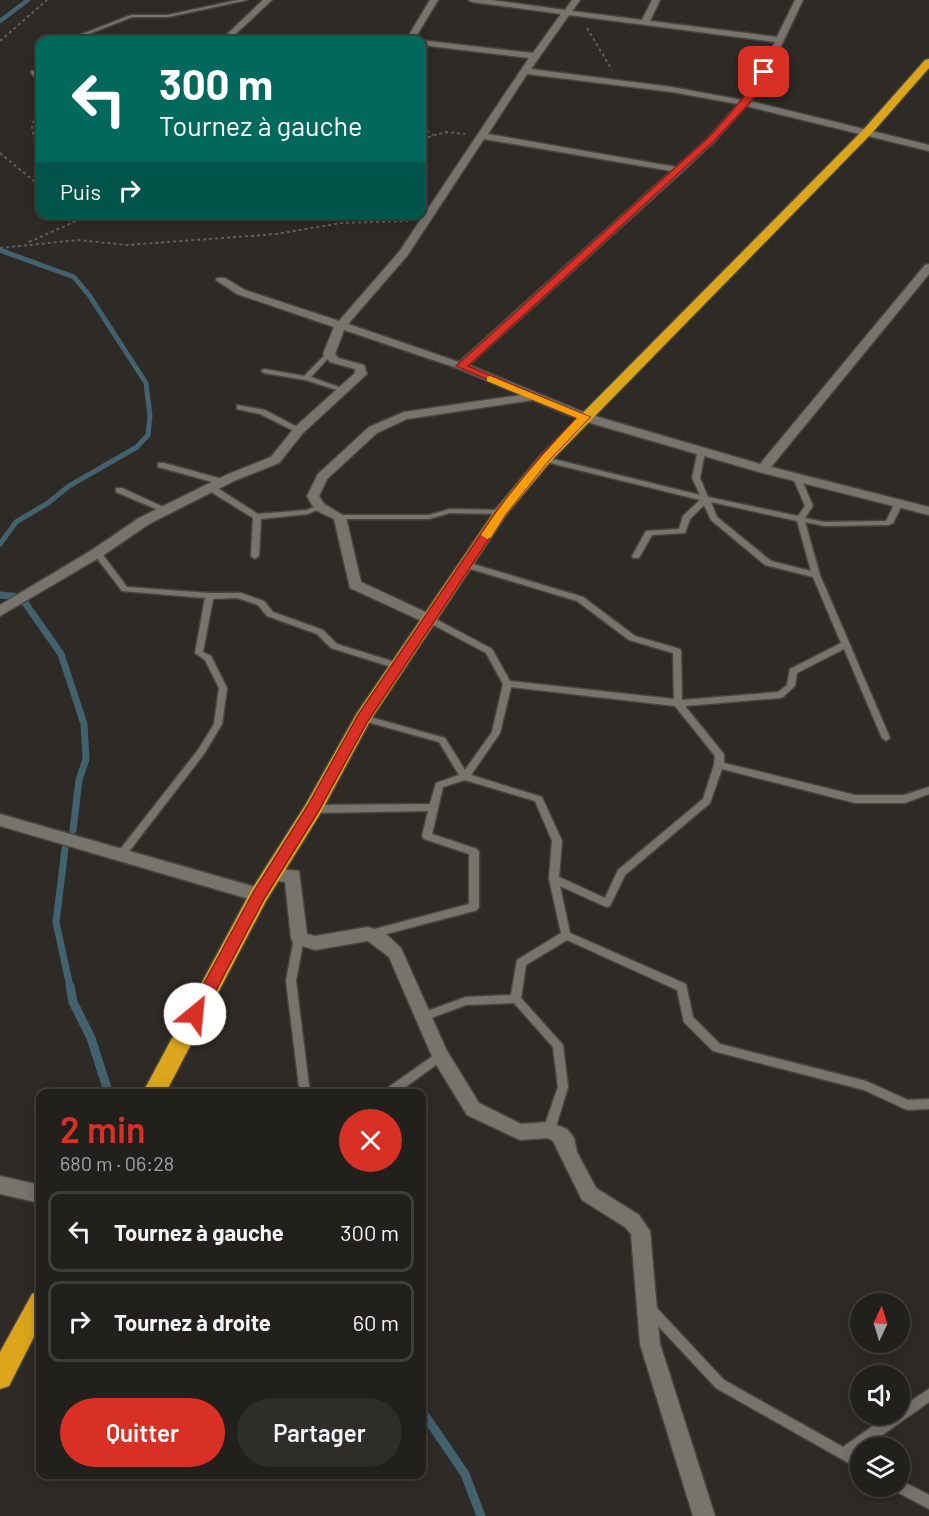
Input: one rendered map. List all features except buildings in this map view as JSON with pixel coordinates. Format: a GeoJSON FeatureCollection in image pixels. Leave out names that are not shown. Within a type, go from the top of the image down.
{"type":"FeatureCollection","features":[{"type":"Feature","properties":{"kind":"highway"},"geometry":{"type":"LineString","coordinates":[[156,1089],[259,895],[313,809],[363,718],[501,513],[544,459],[868,131],[929,62]]}},
{"type":"Feature","properties":{"kind":"highway"},"geometry":{"type":"LineString","coordinates":[[0,1377],[36,1310]]}},
{"type":"Feature","properties":{"kind":"street"},"geometry":{"type":"LineString","coordinates":[[229,36],[268,0]]}},
{"type":"Feature","properties":{"kind":"street"},"geometry":{"type":"LineString","coordinates":[[412,36],[434,0]]}},
{"type":"Feature","properties":{"kind":"street"},"geometry":{"type":"LineString","coordinates":[[472,0],[779,40]]}},
{"type":"Feature","properties":{"kind":"street"},"geometry":{"type":"LineString","coordinates":[[426,219],[535,56],[576,0]]}},
{"type":"Feature","properties":{"kind":"street"},"geometry":{"type":"LineString","coordinates":[[645,22],[656,0]]}},
{"type":"Feature","properties":{"kind":"street"},"geometry":{"type":"LineString","coordinates":[[461,366],[678,171],[745,103],[757,88],[799,0]]}},
{"type":"Feature","properties":{"kind":"street"},"geometry":{"type":"LineString","coordinates":[[426,42],[535,56]]}},
{"type":"Feature","properties":{"kind":"street"},"geometry":{"type":"LineString","coordinates":[[525,71],[745,103],[868,131],[929,148]]}},
{"type":"Feature","properties":{"kind":"street"},"geometry":{"type":"LineString","coordinates":[[482,136],[678,171]]}},
{"type":"Feature","properties":{"kind":"street"},"geometry":{"type":"LineString","coordinates":[[0,611],[97,554],[144,521],[217,485],[275,460],[299,430],[360,374],[360,367],[334,360],[329,354],[340,327],[403,254],[425,220]]}},
{"type":"Feature","properties":{"kind":"street"},"geometry":{"type":"LineString","coordinates":[[764,469],[929,267]]}},
{"type":"Feature","properties":{"kind":"street"},"geometry":{"type":"LineString","coordinates":[[221,279],[241,292],[461,366],[530,397],[584,417],[701,452],[929,511]]}},
{"type":"Feature","properties":{"kind":"street"},"geometry":{"type":"LineString","coordinates":[[429,619],[355,585],[340,517],[319,507],[313,496],[322,477],[374,430],[404,416],[530,397]]}},
{"type":"Feature","properties":{"kind":"street"},"geometry":{"type":"LineString","coordinates":[[0,820],[259,895]]}},
{"type":"Feature","properties":{"kind":"street"},"geometry":{"type":"LineString","coordinates":[[272,874],[293,876],[299,938],[315,944],[368,934],[378,937],[395,953],[440,1056],[473,1108],[520,1132],[549,1130],[560,1135],[567,1144],[568,1154],[589,1194],[632,1221],[640,1231],[650,1344],[704,1516]]}},
{"type":"Feature","properties":{"kind":"street"},"geometry":{"type":"LineString","coordinates":[[0,1185],[36,1193]]}},
{"type":"Feature","properties":{"kind":"lane"},"geometry":{"type":"LineString","coordinates":[[80,36],[131,16],[168,16],[245,0]]}},
{"type":"Feature","properties":{"kind":"lane"},"geometry":{"type":"LineString","coordinates":[[33,72],[36,75]]}},
{"type":"Feature","properties":{"kind":"lane"},"geometry":{"type":"LineString","coordinates":[[306,378],[329,354]]}},
{"type":"Feature","properties":{"kind":"lane"},"geometry":{"type":"LineString","coordinates":[[264,371],[306,378],[342,390]]}},
{"type":"Feature","properties":{"kind":"lane"},"geometry":{"type":"LineString","coordinates":[[240,407],[262,412],[299,430]]}},
{"type":"Feature","properties":{"kind":"lane"},"geometry":{"type":"LineString","coordinates":[[701,452],[696,478],[714,518],[768,563],[816,575]]}},
{"type":"Feature","properties":{"kind":"lane"},"geometry":{"type":"LineString","coordinates":[[544,459],[706,500],[824,524],[889,523],[899,503]]}},
{"type":"Feature","properties":{"kind":"lane"},"geometry":{"type":"LineString","coordinates":[[161,465],[217,485],[257,517],[308,512],[319,507]]}},
{"type":"Feature","properties":{"kind":"lane"},"geometry":{"type":"LineString","coordinates":[[797,478],[808,506],[800,519],[816,575],[886,738]]}},
{"type":"Feature","properties":{"kind":"lane"},"geometry":{"type":"LineString","coordinates":[[119,490],[166,510]]}},
{"type":"Feature","properties":{"kind":"lane"},"geometry":{"type":"LineString","coordinates":[[636,556],[649,533],[682,531],[686,518],[706,500]]}},
{"type":"Feature","properties":{"kind":"lane"},"geometry":{"type":"LineString","coordinates":[[340,517],[429,518],[450,511],[501,513]]}},
{"type":"Feature","properties":{"kind":"lane"},"geometry":{"type":"LineString","coordinates":[[255,556],[257,517]]}},
{"type":"Feature","properties":{"kind":"lane"},"geometry":{"type":"LineString","coordinates":[[97,554],[124,589],[209,596],[238,595],[261,603],[270,614],[320,632],[334,646],[398,666]]}},
{"type":"Feature","properties":{"kind":"lane"},"geometry":{"type":"LineString","coordinates":[[467,565],[580,599],[632,638],[677,651],[678,703],[720,755],[707,801],[621,873],[607,903],[554,879]]}},
{"type":"Feature","properties":{"kind":"lane"},"geometry":{"type":"LineString","coordinates":[[121,855],[201,752],[218,724],[223,688],[208,658],[199,653],[209,596]]}},
{"type":"Feature","properties":{"kind":"lane"},"geometry":{"type":"LineString","coordinates":[[429,619],[489,651],[507,684],[496,733],[465,777]]}},
{"type":"Feature","properties":{"kind":"lane"},"geometry":{"type":"LineString","coordinates":[[507,684],[678,703],[780,695],[791,686],[793,671],[845,645]]}},
{"type":"Feature","properties":{"kind":"lane"},"geometry":{"type":"LineString","coordinates":[[363,718],[442,740],[465,777]]}},
{"type":"Feature","properties":{"kind":"lane"},"geometry":{"type":"LineString","coordinates":[[719,765],[855,800],[905,799],[929,790]]}},
{"type":"Feature","properties":{"kind":"lane"},"geometry":{"type":"LineString","coordinates":[[368,934],[474,907],[474,852],[427,836],[440,785],[465,777],[539,799],[557,841],[554,879],[566,935]]}},
{"type":"Feature","properties":{"kind":"lane"},"geometry":{"type":"LineString","coordinates":[[313,809],[434,807]]}},
{"type":"Feature","properties":{"kind":"lane"},"geometry":{"type":"LineString","coordinates":[[516,999],[521,963],[566,935]]}},
{"type":"Feature","properties":{"kind":"lane"},"geometry":{"type":"LineString","coordinates":[[566,935],[682,987],[688,1019],[717,1048],[866,1086],[907,1105],[929,1104]]}},
{"type":"Feature","properties":{"kind":"lane"},"geometry":{"type":"LineString","coordinates":[[299,938],[291,981],[304,1089]]}},
{"type":"Feature","properties":{"kind":"lane"},"geometry":{"type":"LineString","coordinates":[[423,1017],[466,1001],[516,999],[558,1045],[563,1087],[549,1130]]}},
{"type":"Feature","properties":{"kind":"lane"},"geometry":{"type":"LineString","coordinates":[[394,1089],[440,1056]]}},
{"type":"Feature","properties":{"kind":"lane"},"geometry":{"type":"LineString","coordinates":[[647,1305],[720,1384],[850,1458]]}},
{"type":"Feature","properties":{"kind":"lane"},"geometry":{"type":"LineString","coordinates":[[844,1454],[929,1395]]}},
{"type":"Feature","properties":{"kind":"lane"},"geometry":{"type":"LineString","coordinates":[[910,1492],[929,1502]]}},
{"type":"Feature","properties":{"kind":"path"},"geometry":{"type":"LineString","coordinates":[[0,40],[47,0]]}},
{"type":"Feature","properties":{"kind":"path"},"geometry":{"type":"LineString","coordinates":[[567,12],[590,30],[620,84]]}},
{"type":"Feature","properties":{"kind":"path"},"geometry":{"type":"LineString","coordinates":[[36,112],[32,127],[36,146]]}},
{"type":"Feature","properties":{"kind":"path"},"geometry":{"type":"LineString","coordinates":[[426,130],[433,136]]}},
{"type":"Feature","properties":{"kind":"path"},"geometry":{"type":"LineString","coordinates":[[426,138],[446,132],[482,136]]}},
{"type":"Feature","properties":{"kind":"path"},"geometry":{"type":"LineString","coordinates":[[0,153],[36,183]]}},
{"type":"Feature","properties":{"kind":"path"},"geometry":{"type":"LineString","coordinates":[[26,244],[84,219]]}},
{"type":"Feature","properties":{"kind":"path"},"geometry":{"type":"LineString","coordinates":[[0,248],[78,240],[127,245],[277,234],[341,223],[425,220]]}},
{"type":"Feature","properties":{"kind":"waterway"},"geometry":{"type":"LineString","coordinates":[[0,21],[28,0]]}},
{"type":"Feature","properties":{"kind":"waterway"},"geometry":{"type":"LineString","coordinates":[[0,250],[6,252]]}},
{"type":"Feature","properties":{"kind":"waterway"},"geometry":{"type":"LineString","coordinates":[[0,544],[16,522],[48,503],[69,486],[137,447],[148,435],[150,416],[146,383],[89,295],[74,277],[2,251]]}},
{"type":"Feature","properties":{"kind":"waterway"},"geometry":{"type":"LineString","coordinates":[[0,595],[21,597],[61,654],[84,724],[86,759],[79,780],[73,830]]}},
{"type":"Feature","properties":{"kind":"waterway"},"geometry":{"type":"LineString","coordinates":[[65,849],[56,922],[70,987]]}},
{"type":"Feature","properties":{"kind":"waterway"},"geometry":{"type":"LineString","coordinates":[[70,986],[73,1002],[91,1038],[107,1089]]}},
{"type":"Feature","properties":{"kind":"waterway"},"geometry":{"type":"LineString","coordinates":[[426,1417],[465,1474],[481,1516]]}},
{"type":"Feature","properties":{"kind":"slow traffic"},"geometry":{"type":"LineString","coordinates":[[487,535],[501,513],[544,459],[584,417],[490,379]]}},
{"type":"Feature","properties":{"kind":"route"},"geometry":{"type":"LineString","coordinates":[[195,1014],[259,895],[313,809],[363,718],[501,513],[544,459],[584,417],[530,397],[461,366],[711,140],[757,88],[764,72]]}}]}
